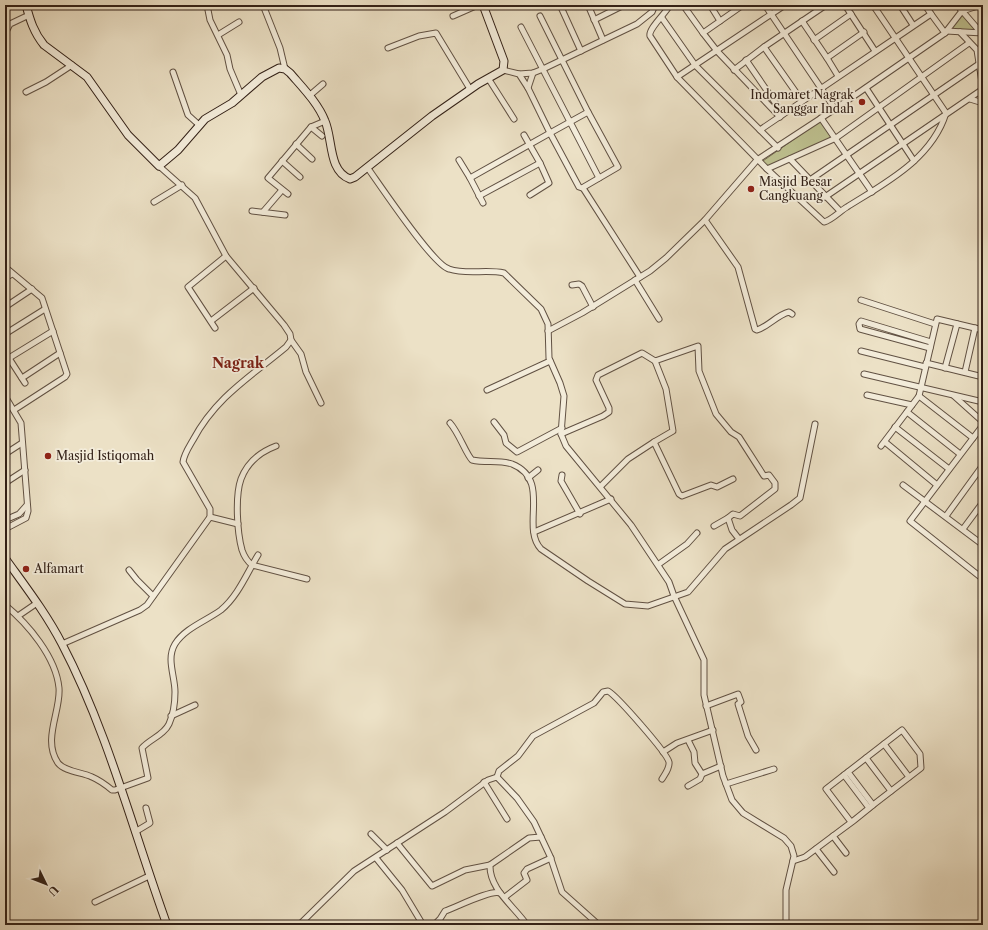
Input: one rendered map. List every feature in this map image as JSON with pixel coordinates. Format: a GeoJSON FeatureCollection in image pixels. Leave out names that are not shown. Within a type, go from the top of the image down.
{"type":"FeatureCollection","features":[{"type":"Feature","properties":{"kind":"street"},"geometry":{"type":"LineString","coordinates":[[26,5],[39,39],[44,45],[72,65],[92,83],[128,136],[195,198],[226,256],[254,288],[290,334],[291,340],[301,354],[306,372],[321,402]]}},
{"type":"Feature","properties":{"kind":"street"},"geometry":{"type":"LineString","coordinates":[[207,5],[210,20],[227,55],[230,68],[241,95]]}},
{"type":"Feature","properties":{"kind":"street"},"geometry":{"type":"LineString","coordinates":[[263,5],[280,48],[285,69],[308,96],[325,121],[334,159],[342,174],[348,179],[352,179],[432,116],[488,78],[503,70],[520,74],[533,73],[543,69],[642,22],[652,12],[655,5]]}},
{"type":"Feature","properties":{"kind":"street"},"geometry":{"type":"LineString","coordinates":[[453,16],[478,5]]}},
{"type":"Feature","properties":{"kind":"street"},"geometry":{"type":"LineString","coordinates":[[483,5],[504,61],[503,70]]}},
{"type":"Feature","properties":{"kind":"street"},"geometry":{"type":"LineString","coordinates":[[560,5],[581,51]]}},
{"type":"Feature","properties":{"kind":"street"},"geometry":{"type":"LineString","coordinates":[[588,5],[603,40]]}},
{"type":"Feature","properties":{"kind":"street"},"geometry":{"type":"LineString","coordinates":[[594,20],[624,5]]}},
{"type":"Feature","properties":{"kind":"street"},"geometry":{"type":"LineString","coordinates":[[670,5],[662,18],[650,30],[649,34],[678,77],[757,160],[822,222],[826,222],[840,211],[872,192],[914,161],[931,144],[946,114]]}},
{"type":"Feature","properties":{"kind":"street"},"geometry":{"type":"LineString","coordinates":[[683,5],[717,51],[734,70],[782,116]]}},
{"type":"Feature","properties":{"kind":"street"},"geometry":{"type":"LineString","coordinates":[[710,5],[720,21]]}},
{"type":"Feature","properties":{"kind":"street"},"geometry":{"type":"LineString","coordinates":[[765,5],[835,109]]}},
{"type":"Feature","properties":{"kind":"street"},"geometry":{"type":"LineString","coordinates":[[678,77],[785,5]]}},
{"type":"Feature","properties":{"kind":"street"},"geometry":{"type":"LineString","coordinates":[[734,70],[764,47],[826,5]]}},
{"type":"Feature","properties":{"kind":"street"},"geometry":{"type":"LineString","coordinates":[[845,5],[875,51]]}},
{"type":"Feature","properties":{"kind":"street"},"geometry":{"type":"LineString","coordinates":[[873,5],[946,114]]}},
{"type":"Feature","properties":{"kind":"street"},"geometry":{"type":"LineString","coordinates":[[900,5],[913,25]]}},
{"type":"Feature","properties":{"kind":"street"},"geometry":{"type":"LineString","coordinates":[[925,5],[945,32]]}},
{"type":"Feature","properties":{"kind":"street"},"geometry":{"type":"LineString","coordinates":[[957,5],[982,34]]}},
{"type":"Feature","properties":{"kind":"street"},"geometry":{"type":"LineString","coordinates":[[548,331],[592,307],[640,277],[666,258],[705,220],[757,160],[778,148],[945,32],[962,11],[981,5]]}},
{"type":"Feature","properties":{"kind":"street"},"geometry":{"type":"LineString","coordinates":[[703,33],[740,6]]}},
{"type":"Feature","properties":{"kind":"street"},"geometry":{"type":"LineString","coordinates":[[814,40],[851,14]]}},
{"type":"Feature","properties":{"kind":"street"},"geometry":{"type":"LineString","coordinates":[[760,130],[931,14]]}},
{"type":"Feature","properties":{"kind":"street"},"geometry":{"type":"LineString","coordinates":[[5,34],[10,24],[29,15]]}},
{"type":"Feature","properties":{"kind":"street"},"geometry":{"type":"LineString","coordinates":[[540,16],[588,112],[618,166],[617,169],[583,188]]}},
{"type":"Feature","properties":{"kind":"street"},"geometry":{"type":"LineString","coordinates":[[662,18],[695,65],[778,148]]}},
{"type":"Feature","properties":{"kind":"street"},"geometry":{"type":"LineString","coordinates":[[802,21],[838,76]]}},
{"type":"Feature","properties":{"kind":"street"},"geometry":{"type":"LineString","coordinates":[[218,35],[240,22]]}},
{"type":"Feature","properties":{"kind":"street"},"geometry":{"type":"LineString","coordinates":[[521,27],[599,178]]}},
{"type":"Feature","properties":{"kind":"street"},"geometry":{"type":"LineString","coordinates":[[827,58],[864,32]]}},
{"type":"Feature","properties":{"kind":"street"},"geometry":{"type":"LineString","coordinates":[[945,32],[982,34]]}},
{"type":"Feature","properties":{"kind":"street"},"geometry":{"type":"LineString","coordinates":[[960,32],[977,50],[983,93]]}},
{"type":"Feature","properties":{"kind":"street"},"geometry":{"type":"LineString","coordinates":[[388,48],[419,36],[436,33],[470,89]]}},
{"type":"Feature","properties":{"kind":"street"},"geometry":{"type":"LineString","coordinates":[[767,169],[836,138],[879,106],[922,78],[970,43]]}},
{"type":"Feature","properties":{"kind":"street"},"geometry":{"type":"LineString","coordinates":[[764,47],[802,101]]}},
{"type":"Feature","properties":{"kind":"street"},"geometry":{"type":"LineString","coordinates":[[746,60],[782,116]]}},
{"type":"Feature","properties":{"kind":"street"},"geometry":{"type":"LineString","coordinates":[[810,180],[979,64]]}},
{"type":"Feature","properties":{"kind":"street"},"geometry":{"type":"LineString","coordinates":[[26,92],[46,82],[72,65]]}},
{"type":"Feature","properties":{"kind":"street"},"geometry":{"type":"LineString","coordinates":[[159,166],[178,150],[198,124],[241,95],[273,70],[285,69]]}},
{"type":"Feature","properties":{"kind":"street"},"geometry":{"type":"LineString","coordinates":[[173,72],[188,116],[198,124]]}},
{"type":"Feature","properties":{"kind":"street"},"geometry":{"type":"LineString","coordinates":[[528,88],[533,73]]}},
{"type":"Feature","properties":{"kind":"street"},"geometry":{"type":"LineString","coordinates":[[520,74],[579,187],[583,188],[640,277]]}},
{"type":"Feature","properties":{"kind":"street"},"geometry":{"type":"LineString","coordinates":[[488,78],[514,118]]}},
{"type":"Feature","properties":{"kind":"street"},"geometry":{"type":"LineString","coordinates":[[308,96],[323,84]]}},
{"type":"Feature","properties":{"kind":"street"},"geometry":{"type":"LineString","coordinates":[[866,88],[914,161]]}},
{"type":"Feature","properties":{"kind":"street"},"geometry":{"type":"LineString","coordinates":[[825,196],[983,89]]}},
{"type":"Feature","properties":{"kind":"street"},"geometry":{"type":"LineString","coordinates":[[970,99],[983,103]]}},
{"type":"Feature","properties":{"kind":"street"},"geometry":{"type":"LineString","coordinates":[[470,178],[588,112]]}},
{"type":"Feature","properties":{"kind":"street"},"geometry":{"type":"LineString","coordinates":[[821,118],[872,192]]}},
{"type":"Feature","properties":{"kind":"street"},"geometry":{"type":"LineString","coordinates":[[288,194],[268,178],[311,127],[325,121]]}},
{"type":"Feature","properties":{"kind":"street"},"geometry":{"type":"LineString","coordinates":[[311,127],[322,136]]}},
{"type":"Feature","properties":{"kind":"street"},"geometry":{"type":"LineString","coordinates":[[524,135],[540,163],[549,184],[530,195]]}},
{"type":"Feature","properties":{"kind":"street"},"geometry":{"type":"LineString","coordinates":[[296,144],[312,159]]}},
{"type":"Feature","properties":{"kind":"street"},"geometry":{"type":"LineString","coordinates":[[790,159],[840,211]]}},
{"type":"Feature","properties":{"kind":"street"},"geometry":{"type":"LineString","coordinates":[[459,160],[483,203]]}},
{"type":"Feature","properties":{"kind":"street"},"geometry":{"type":"LineString","coordinates":[[282,161],[300,177]]}},
{"type":"Feature","properties":{"kind":"street"},"geometry":{"type":"LineString","coordinates":[[479,196],[540,163]]}},
{"type":"Feature","properties":{"kind":"street"},"geometry":{"type":"LineString","coordinates":[[367,167],[406,221],[441,264],[449,269],[459,272],[504,273],[540,309],[548,324],[547,346],[550,361],[564,396],[562,434],[566,446],[611,499],[658,564],[669,582],[704,660],[704,695],[706,706],[721,766],[732,800],[739,810],[788,842],[793,851],[794,861],[786,890],[786,925]]}},
{"type":"Feature","properties":{"kind":"street"},"geometry":{"type":"LineString","coordinates":[[154,202],[182,185]]}},
{"type":"Feature","properties":{"kind":"street"},"geometry":{"type":"LineString","coordinates":[[263,212],[282,190]]}},
{"type":"Feature","properties":{"kind":"street"},"geometry":{"type":"LineString","coordinates":[[252,211],[285,216]]}},
{"type":"Feature","properties":{"kind":"street"},"geometry":{"type":"LineString","coordinates":[[705,220],[738,267],[755,329],[757,330],[762,328],[784,313],[789,312],[792,314]]}},
{"type":"Feature","properties":{"kind":"street"},"geometry":{"type":"LineString","coordinates":[[215,328],[188,287],[226,256]]}},
{"type":"Feature","properties":{"kind":"street"},"geometry":{"type":"LineString","coordinates":[[5,267],[42,298],[66,371],[65,377],[14,410]]}},
{"type":"Feature","properties":{"kind":"street"},"geometry":{"type":"LineString","coordinates":[[5,278],[12,274]]}},
{"type":"Feature","properties":{"kind":"street"},"geometry":{"type":"LineString","coordinates":[[635,280],[659,319]]}},
{"type":"Feature","properties":{"kind":"street"},"geometry":{"type":"LineString","coordinates":[[572,285],[579,284],[582,286],[592,307]]}},
{"type":"Feature","properties":{"kind":"street"},"geometry":{"type":"LineString","coordinates":[[211,321],[254,288]]}},
{"type":"Feature","properties":{"kind":"street"},"geometry":{"type":"LineString","coordinates":[[5,307],[32,289]]}},
{"type":"Feature","properties":{"kind":"street"},"geometry":{"type":"LineString","coordinates":[[861,300],[936,324]]}},
{"type":"Feature","properties":{"kind":"street"},"geometry":{"type":"LineString","coordinates":[[5,334],[45,309]]}},
{"type":"Feature","properties":{"kind":"street"},"geometry":{"type":"LineString","coordinates":[[881,446],[919,396],[937,318],[983,330]]}},
{"type":"Feature","properties":{"kind":"street"},"geometry":{"type":"LineString","coordinates":[[861,321],[930,345],[860,329],[859,324],[861,321]]}},
{"type":"Feature","properties":{"kind":"street"},"geometry":{"type":"LineString","coordinates":[[945,368],[957,324]]}},
{"type":"Feature","properties":{"kind":"street"},"geometry":{"type":"LineString","coordinates":[[965,372],[975,328]]}},
{"type":"Feature","properties":{"kind":"street"},"geometry":{"type":"LineString","coordinates":[[9,358],[53,331]]}},
{"type":"Feature","properties":{"kind":"street"},"geometry":{"type":"LineString","coordinates":[[62,644],[140,610],[153,596],[210,517],[209,507],[183,462],[204,420],[218,403],[286,347],[291,340]]}},
{"type":"Feature","properties":{"kind":"street"},"geometry":{"type":"LineString","coordinates":[[655,361],[698,346],[699,370],[716,414],[731,432],[738,437],[764,476],[769,475],[775,483],[775,489],[740,516],[733,514],[714,526]]}},
{"type":"Feature","properties":{"kind":"street"},"geometry":{"type":"LineString","coordinates":[[861,351],[983,377]]}},
{"type":"Feature","properties":{"kind":"street"},"geometry":{"type":"LineString","coordinates":[[5,352],[24,380],[60,353]]}},
{"type":"Feature","properties":{"kind":"street"},"geometry":{"type":"LineString","coordinates":[[562,434],[609,412],[609,408],[596,380],[598,375],[642,353],[655,361],[666,389],[673,431],[628,459],[601,486]]}},
{"type":"Feature","properties":{"kind":"street"},"geometry":{"type":"LineString","coordinates":[[487,390],[550,361]]}},
{"type":"Feature","properties":{"kind":"street"},"geometry":{"type":"LineString","coordinates":[[864,374],[983,402]]}},
{"type":"Feature","properties":{"kind":"street"},"geometry":{"type":"LineString","coordinates":[[867,395],[912,405]]}},
{"type":"Feature","properties":{"kind":"street"},"geometry":{"type":"LineString","coordinates":[[953,395],[983,422]]}},
{"type":"Feature","properties":{"kind":"street"},"geometry":{"type":"LineString","coordinates":[[5,396],[21,423],[28,513],[26,518],[5,529]]}},
{"type":"Feature","properties":{"kind":"street"},"geometry":{"type":"LineString","coordinates":[[919,396],[973,438]]}},
{"type":"Feature","properties":{"kind":"street"},"geometry":{"type":"LineString","coordinates":[[907,412],[960,454]]}},
{"type":"Feature","properties":{"kind":"street"},"geometry":{"type":"LineString","coordinates":[[494,422],[504,435],[506,443],[517,452],[562,428]]}},
{"type":"Feature","properties":{"kind":"street"},"geometry":{"type":"LineString","coordinates":[[450,423],[456,429],[472,460],[507,463],[518,468],[528,478],[534,494],[534,532],[538,545],[541,549],[625,604],[648,606],[688,592],[720,554],[739,539],[800,498],[815,424]]}},
{"type":"Feature","properties":{"kind":"street"},"geometry":{"type":"LineString","coordinates":[[983,425],[910,521],[983,579]]}},
{"type":"Feature","properties":{"kind":"street"},"geometry":{"type":"LineString","coordinates":[[895,427],[949,469]]}},
{"type":"Feature","properties":{"kind":"street"},"geometry":{"type":"LineString","coordinates":[[654,442],[682,496],[711,486],[717,487],[733,478]]}},
{"type":"Feature","properties":{"kind":"street"},"geometry":{"type":"LineString","coordinates":[[885,442],[937,485]]}},
{"type":"Feature","properties":{"kind":"street"},"geometry":{"type":"LineString","coordinates":[[5,454],[22,443]]}},
{"type":"Feature","properties":{"kind":"street"},"geometry":{"type":"LineString","coordinates":[[276,446],[264,450],[257,456],[247,468],[241,480],[238,524],[242,550],[246,559],[252,565],[307,579]]}},
{"type":"Feature","properties":{"kind":"street"},"geometry":{"type":"LineString","coordinates":[[946,516],[983,465]]}},
{"type":"Feature","properties":{"kind":"street"},"geometry":{"type":"LineString","coordinates":[[5,484],[25,470]]}},
{"type":"Feature","properties":{"kind":"street"},"geometry":{"type":"LineString","coordinates":[[528,478],[538,470]]}},
{"type":"Feature","properties":{"kind":"street"},"geometry":{"type":"LineString","coordinates":[[562,475],[561,481],[580,514]]}},
{"type":"Feature","properties":{"kind":"street"},"geometry":{"type":"LineString","coordinates":[[903,485],[962,529],[982,541]]}},
{"type":"Feature","properties":{"kind":"street"},"geometry":{"type":"LineString","coordinates":[[534,532],[580,514],[611,499]]}},
{"type":"Feature","properties":{"kind":"street"},"geometry":{"type":"LineString","coordinates":[[962,529],[983,502]]}},
{"type":"Feature","properties":{"kind":"street"},"geometry":{"type":"LineString","coordinates":[[5,520],[19,514],[27,505]]}},
{"type":"Feature","properties":{"kind":"street"},"geometry":{"type":"LineString","coordinates":[[210,517],[238,524]]}},
{"type":"Feature","properties":{"kind":"street"},"geometry":{"type":"LineString","coordinates":[[728,518],[732,530],[739,539]]}},
{"type":"Feature","properties":{"kind":"street"},"geometry":{"type":"LineString","coordinates":[[658,564],[687,544],[697,533]]}},
{"type":"Feature","properties":{"kind":"street"},"geometry":{"type":"LineString","coordinates":[[5,605],[18,616],[43,645],[59,687],[52,736],[53,752],[57,761],[62,767],[94,778],[112,790],[141,782],[148,778],[142,748],[164,731],[170,723],[175,691],[171,653],[175,644],[182,635],[221,610],[231,601],[258,555]]}},
{"type":"Feature","properties":{"kind":"street"},"geometry":{"type":"LineString","coordinates":[[5,558],[37,603],[62,644],[84,691],[121,787],[149,876],[167,925]]}},
{"type":"Feature","properties":{"kind":"street"},"geometry":{"type":"LineString","coordinates":[[129,570],[153,596]]}},
{"type":"Feature","properties":{"kind":"street"},"geometry":{"type":"LineString","coordinates":[[18,616],[37,603]]}},
{"type":"Feature","properties":{"kind":"street"},"geometry":{"type":"LineString","coordinates":[[497,777],[499,771],[518,756],[534,736],[594,703],[606,691],[612,693],[653,737],[668,759],[669,765],[662,779]]}},
{"type":"Feature","properties":{"kind":"street"},"geometry":{"type":"LineString","coordinates":[[706,706],[738,694],[741,702],[738,704],[748,736],[756,750]]}},
{"type":"Feature","properties":{"kind":"street"},"geometry":{"type":"LineString","coordinates":[[171,716],[195,705]]}},
{"type":"Feature","properties":{"kind":"street"},"geometry":{"type":"LineString","coordinates":[[663,752],[712,730]]}},
{"type":"Feature","properties":{"kind":"street"},"geometry":{"type":"LineString","coordinates":[[794,861],[805,857],[834,836],[921,768],[920,754],[902,730],[826,789],[851,822]]}},
{"type":"Feature","properties":{"kind":"street"},"geometry":{"type":"LineString","coordinates":[[688,740],[694,752],[695,763],[702,774]]}},
{"type":"Feature","properties":{"kind":"street"},"geometry":{"type":"LineString","coordinates":[[884,744],[909,777]]}},
{"type":"Feature","properties":{"kind":"street"},"geometry":{"type":"LineString","coordinates":[[866,758],[891,791]]}},
{"type":"Feature","properties":{"kind":"street"},"geometry":{"type":"LineString","coordinates":[[688,786],[700,778],[702,774],[721,766]]}},
{"type":"Feature","properties":{"kind":"street"},"geometry":{"type":"LineString","coordinates":[[726,784],[774,770]]}},
{"type":"Feature","properties":{"kind":"street"},"geometry":{"type":"LineString","coordinates":[[846,774],[871,807]]}},
{"type":"Feature","properties":{"kind":"street"},"geometry":{"type":"LineString","coordinates":[[298,925],[354,871],[445,812],[484,782],[497,777]]}},
{"type":"Feature","properties":{"kind":"street"},"geometry":{"type":"LineString","coordinates":[[497,777],[522,805],[534,822],[551,858],[562,892],[599,925]]}},
{"type":"Feature","properties":{"kind":"street"},"geometry":{"type":"LineString","coordinates":[[484,782],[507,819]]}},
{"type":"Feature","properties":{"kind":"street"},"geometry":{"type":"LineString","coordinates":[[135,832],[150,823],[146,808]]}},
{"type":"Feature","properties":{"kind":"street"},"geometry":{"type":"LineString","coordinates":[[370,834],[387,850]]}},
{"type":"Feature","properties":{"kind":"street"},"geometry":{"type":"LineString","coordinates":[[834,836],[846,853]]}},
{"type":"Feature","properties":{"kind":"street"},"geometry":{"type":"LineString","coordinates":[[397,843],[432,886],[465,870],[490,865],[529,838],[541,837]]}},
{"type":"Feature","properties":{"kind":"street"},"geometry":{"type":"LineString","coordinates":[[816,849],[834,872]]}},
{"type":"Feature","properties":{"kind":"street"},"geometry":{"type":"LineString","coordinates":[[376,858],[402,890],[423,925]]}},
{"type":"Feature","properties":{"kind":"street"},"geometry":{"type":"LineString","coordinates":[[505,897],[527,880],[524,873],[527,869],[551,858]]}},
{"type":"Feature","properties":{"kind":"street"},"geometry":{"type":"LineString","coordinates":[[490,865],[491,878],[500,892],[527,925]]}},
{"type":"Feature","properties":{"kind":"street"},"geometry":{"type":"LineString","coordinates":[[95,902],[149,876]]}},
{"type":"Feature","properties":{"kind":"street"},"geometry":{"type":"LineString","coordinates":[[434,925],[445,911],[496,891],[500,892]]}},
{"type":"Feature","properties":{"kind":"green space"},"geometry":{"type":"Polygon","coordinates":[[[962,13],[979,31],[947,30],[962,13]]]}},
{"type":"Feature","properties":{"kind":"green space"},"geometry":{"type":"Polygon","coordinates":[[[823,119],[834,138],[767,169],[760,163],[823,119]]]}},
{"type":"Feature","properties":{"kind":"place","name":"Indomaret Nagrak Sanggar Indah"},"geometry":{"type":"Point","coordinates":[862,102]}},
{"type":"Feature","properties":{"kind":"place","name":"Masjid Besar Cangkuang"},"geometry":{"type":"Point","coordinates":[751,189]}},
{"type":"Feature","properties":{"kind":"place","name":"Masjid Istiqomah"},"geometry":{"type":"Point","coordinates":[48,456]}},
{"type":"Feature","properties":{"kind":"place","name":"Alfamart"},"geometry":{"type":"Point","coordinates":[26,569]}},
{"type":"Feature","properties":{"kind":"district","name":"Nagrak"},"geometry":{"type":"Point","coordinates":[238,363]}}]}
